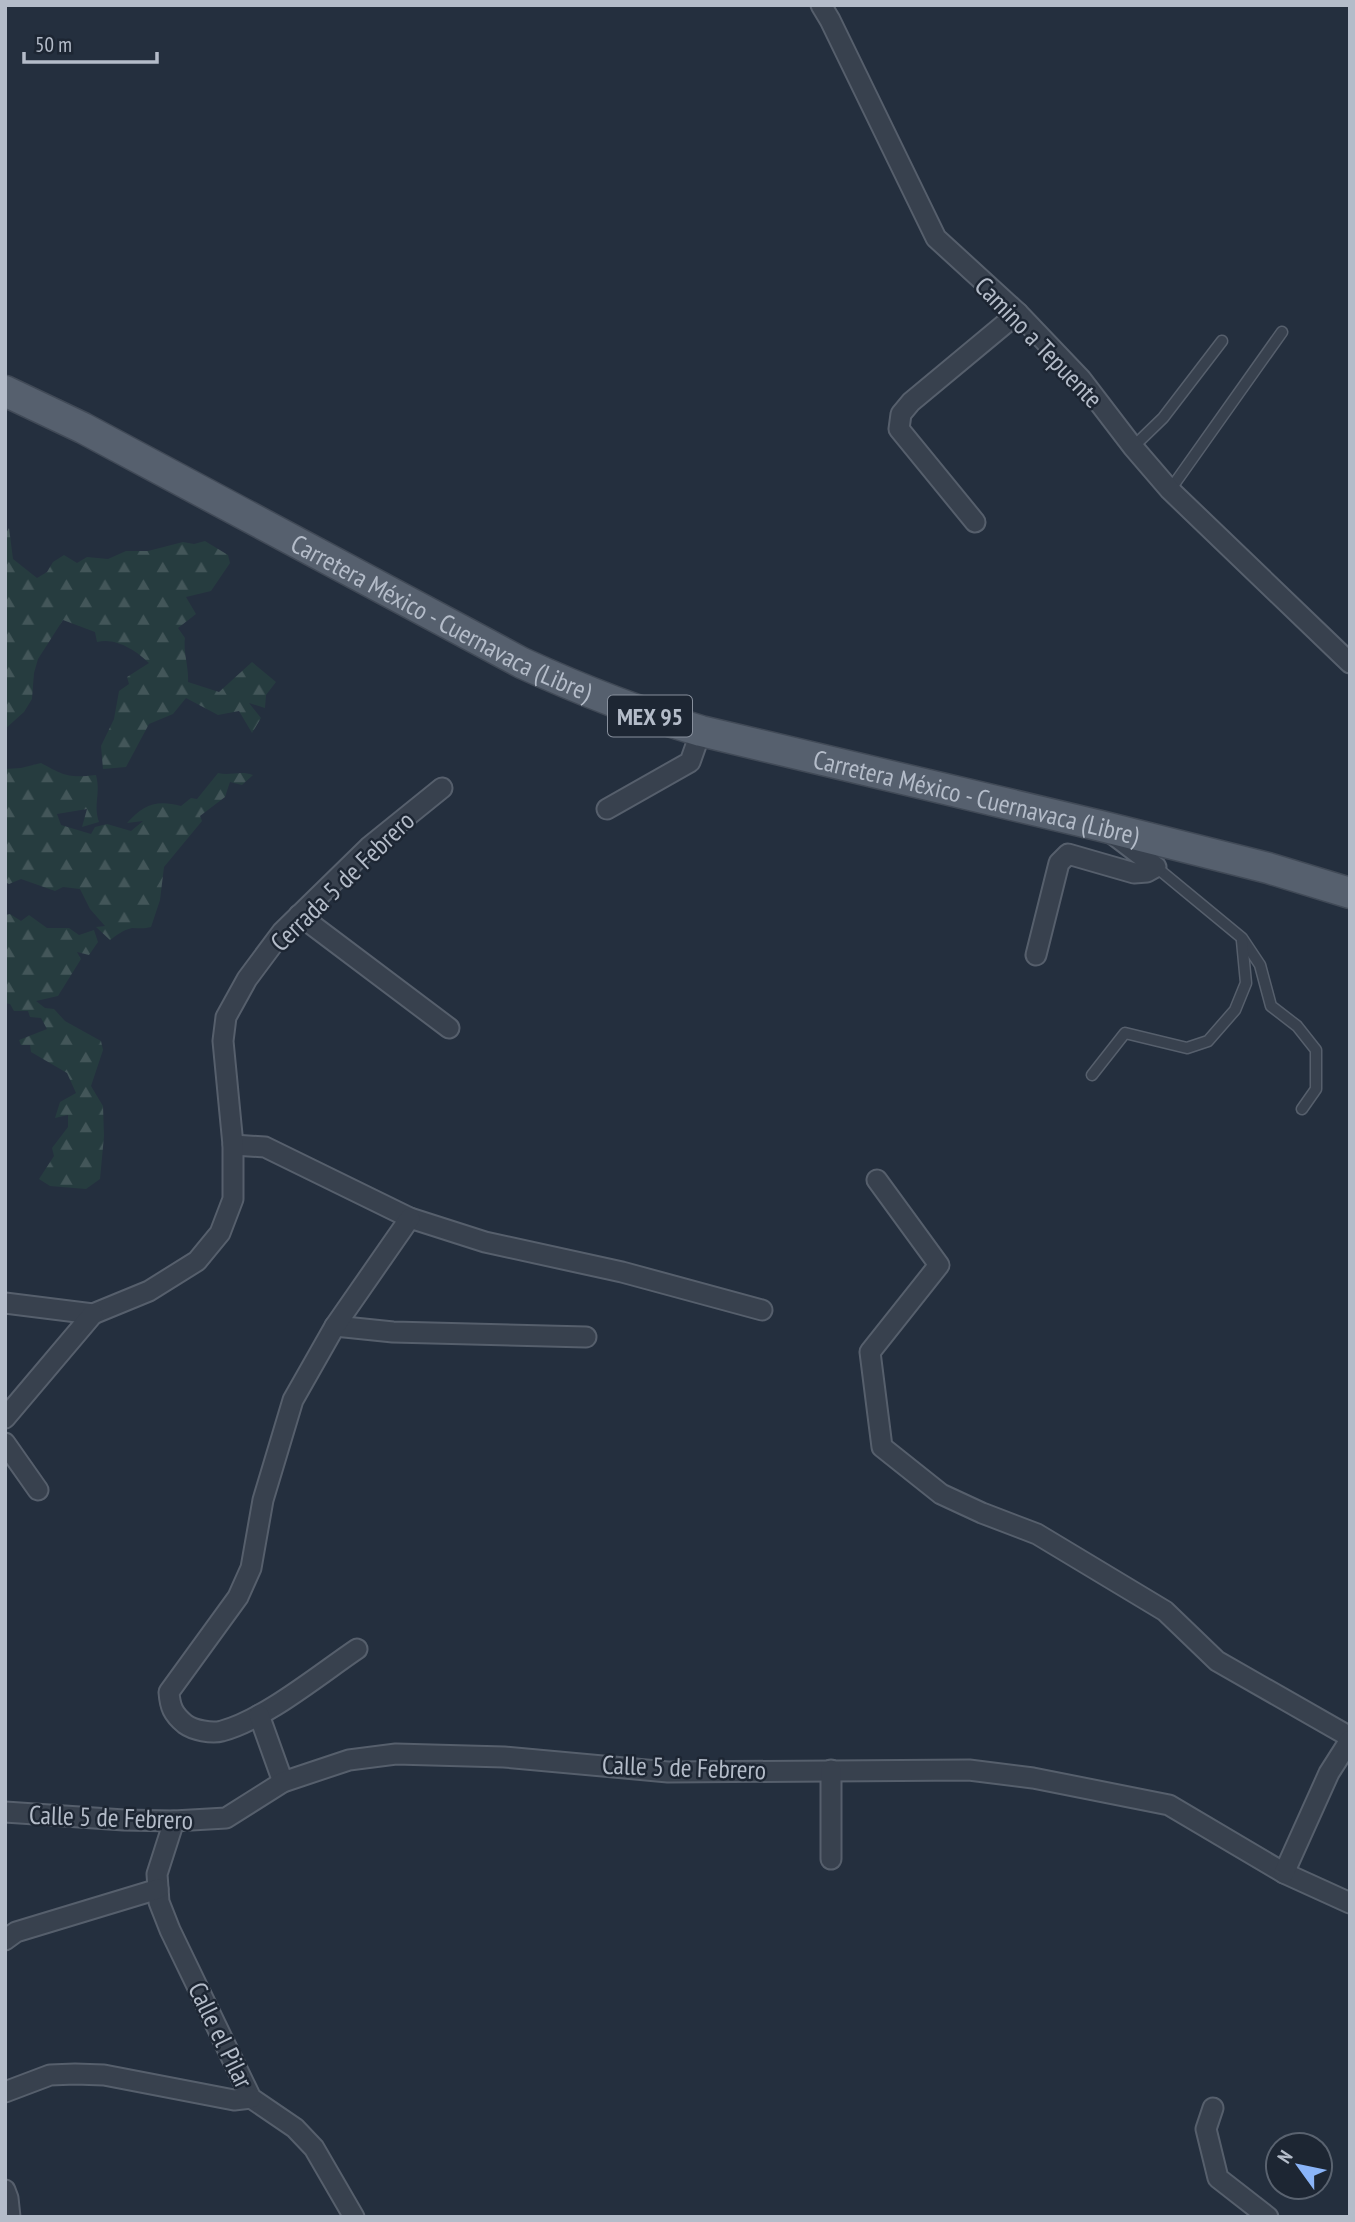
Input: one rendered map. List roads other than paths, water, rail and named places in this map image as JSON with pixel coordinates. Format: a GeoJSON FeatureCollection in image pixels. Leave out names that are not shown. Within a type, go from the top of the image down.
{"type":"FeatureCollection","features":[{"type":"Feature","properties":{"kind":"main road","name":"Carretera México - Cuernavaca (Libre)"},"geometry":{"type":"LineString","coordinates":[[5,391],[83,428],[523,663],[580,690],[701,731],[1101,826],[1268,868],[1350,893]]}},
{"type":"Feature","properties":{"kind":"street","name":"Camino a Tepuente"},"geometry":{"type":"LineString","coordinates":[[821,5],[936,238],[1018,313],[1081,379],[1170,490],[1350,663]]}},
{"type":"Feature","properties":{"kind":"street"},"geometry":{"type":"LineString","coordinates":[[975,522],[899,429],[901,414],[911,402],[1018,313]]}},
{"type":"Feature","properties":{"kind":"street"},"geometry":{"type":"LineString","coordinates":[[607,809],[690,762],[701,731]]}},
{"type":"Feature","properties":{"kind":"street","name":"Cerrada 5 de Febrero"},"geometry":{"type":"LineString","coordinates":[[5,1303],[93,1314],[149,1291],[197,1261],[220,1233],[233,1199],[233,1145],[223,1041],[226,1017],[247,979],[282,932],[369,848],[442,789]]}},
{"type":"Feature","properties":{"kind":"street"},"geometry":{"type":"LineString","coordinates":[[1036,955],[1059,863],[1068,853],[1135,873],[1147,872],[1156,867],[1101,826]]}},
{"type":"Feature","properties":{"kind":"street"},"geometry":{"type":"LineString","coordinates":[[299,915],[449,1028]]}},
{"type":"Feature","properties":{"kind":"street"},"geometry":{"type":"LineString","coordinates":[[233,1145],[265,1147],[410,1218],[485,1242],[622,1272],[762,1310]]}},
{"type":"Feature","properties":{"kind":"street"},"geometry":{"type":"LineString","coordinates":[[877,1180],[939,1265],[870,1352],[882,1447],[941,1494],[1037,1534],[1165,1611],[1217,1661],[1350,1739],[1329,1773],[1284,1873]]}},
{"type":"Feature","properties":{"kind":"street"},"geometry":{"type":"LineString","coordinates":[[357,1649],[259,1715],[219,1732],[190,1727],[178,1718],[170,1707],[169,1692],[238,1597],[251,1568],[263,1500],[293,1400],[335,1326],[410,1218]]}},
{"type":"Feature","properties":{"kind":"street"},"geometry":{"type":"LineString","coordinates":[[5,1418],[93,1314]]}},
{"type":"Feature","properties":{"kind":"street"},"geometry":{"type":"LineString","coordinates":[[335,1326],[393,1332],[586,1337]]}},
{"type":"Feature","properties":{"kind":"street"},"geometry":{"type":"LineString","coordinates":[[5,1443],[38,1490]]}},
{"type":"Feature","properties":{"kind":"street"},"geometry":{"type":"LineString","coordinates":[[259,1715],[283,1782]]}},
{"type":"Feature","properties":{"kind":"street","name":"Calle 5 de Febrero"},"geometry":{"type":"LineString","coordinates":[[5,1812],[174,1821],[226,1818],[283,1782],[349,1760],[396,1754],[504,1757],[668,1772],[969,1770],[1033,1778],[1169,1805],[1284,1873],[1350,1903]]}},
{"type":"Feature","properties":{"kind":"street"},"geometry":{"type":"LineString","coordinates":[[831,1770],[831,1860]]}},
{"type":"Feature","properties":{"kind":"street","name":"Calle el Pilar"},"geometry":{"type":"LineString","coordinates":[[174,1821],[158,1874],[159,1902],[170,1930],[251,2098],[295,2128],[314,2148],[354,2217]]}},
{"type":"Feature","properties":{"kind":"street"},"geometry":{"type":"LineString","coordinates":[[5,1940],[16,1932],[158,1889]]}},
{"type":"Feature","properties":{"kind":"street"},"geometry":{"type":"LineString","coordinates":[[5,2092],[50,2075],[75,2074],[103,2075],[234,2100],[251,2098]]}},
{"type":"Feature","properties":{"kind":"street"},"geometry":{"type":"LineString","coordinates":[[1213,2108],[1206,2129],[1218,2178],[1268,2217]]}},
{"type":"Feature","properties":{"kind":"street"},"geometry":{"type":"LineString","coordinates":[[5,2190],[10,2217]]}},
{"type":"Feature","properties":{"kind":"lane"},"geometry":{"type":"LineString","coordinates":[[1170,490],[1282,332]]}},
{"type":"Feature","properties":{"kind":"lane"},"geometry":{"type":"LineString","coordinates":[[1133,447],[1163,418],[1222,341]]}},
{"type":"Feature","properties":{"kind":"lane"},"geometry":{"type":"LineString","coordinates":[[1156,867],[1242,938],[1260,965],[1271,1006],[1297,1026],[1316,1050],[1316,1089],[1303,1109]]}},
{"type":"Feature","properties":{"kind":"lane"},"geometry":{"type":"LineString","coordinates":[[1093,1075],[1125,1033],[1187,1048],[1208,1041],[1235,1010],[1246,983],[1242,938]]}}]}
